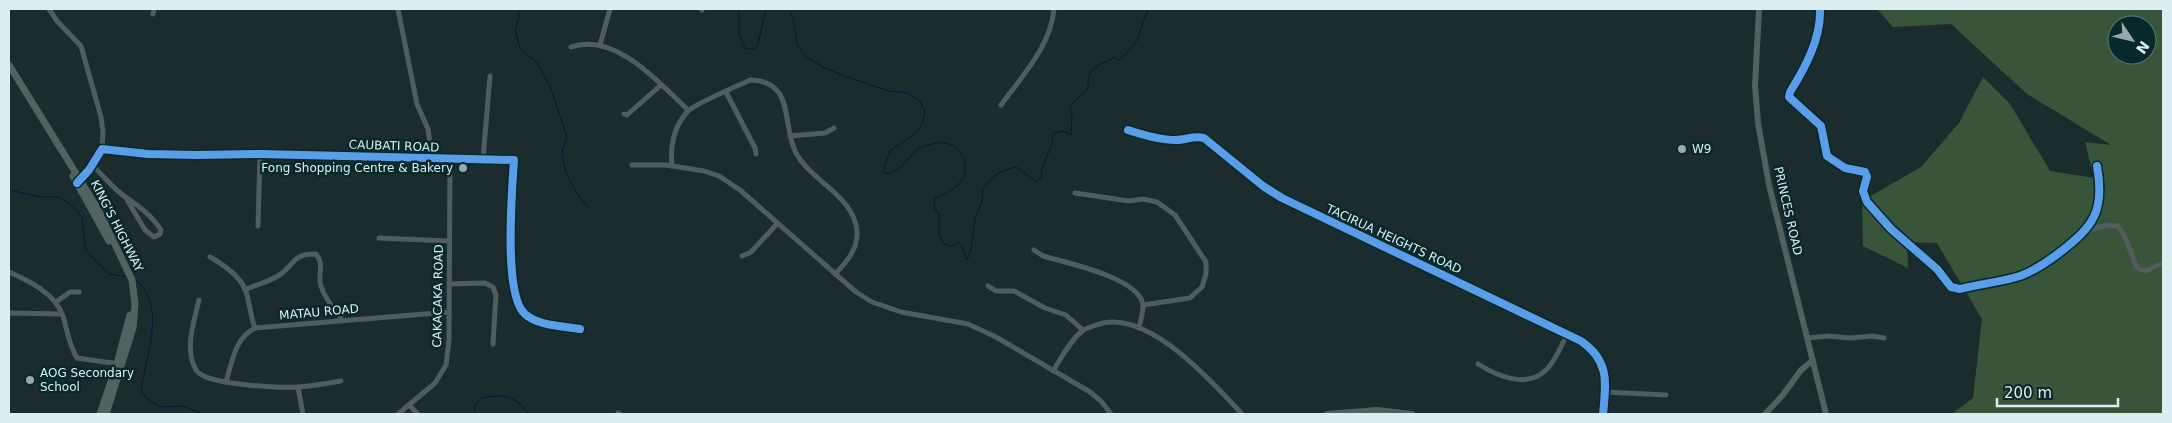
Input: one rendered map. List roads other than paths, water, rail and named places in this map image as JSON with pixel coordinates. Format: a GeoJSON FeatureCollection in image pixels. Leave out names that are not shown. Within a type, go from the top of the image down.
{"type":"FeatureCollection","features":[{"type":"Feature","properties":{"kind":"highway","name":"KING'S HIGHWAY"},"geometry":{"type":"LineString","coordinates":[[9,65],[79,181]]}},
{"type":"Feature","properties":{"kind":"highway","name":"KING'S HIGHWAY"},"geometry":{"type":"LineString","coordinates":[[9,74],[98,209],[127,272],[130,316],[120,364],[106,414]]}},
{"type":"Feature","properties":{"kind":"highway","name":"KING'S HIGHWAY"},"geometry":{"type":"LineString","coordinates":[[100,414],[120,364]]}},
{"type":"Feature","properties":{"kind":"main road","name":"PRINCES ROAD"},"geometry":{"type":"LineString","coordinates":[[1759,9],[1755,86],[1758,123],[1769,185],[1826,414]]}},
{"type":"Feature","properties":{"kind":"main road"},"geometry":{"type":"LineString","coordinates":[[1765,414],[1782,396],[1801,370],[1813,360]]}},
{"type":"Feature","properties":{"kind":"main road"},"geometry":{"type":"LineString","coordinates":[[1327,414],[1377,410],[1412,414]]}},
{"type":"Feature","properties":{"kind":"street"},"geometry":{"type":"LineString","coordinates":[[49,9],[80,46],[104,132],[102,148],[92,165],[79,181]]}},
{"type":"Feature","properties":{"kind":"street","name":"CAUBATI ROAD"},"geometry":{"type":"LineString","coordinates":[[398,9],[417,104],[428,129],[432,158]]}},
{"type":"Feature","properties":{"kind":"street"},"geometry":{"type":"LineString","coordinates":[[600,46],[610,9]]}},
{"type":"Feature","properties":{"kind":"street"},"geometry":{"type":"LineString","coordinates":[[1001,105],[1041,49],[1054,19],[1054,9]]}},
{"type":"Feature","properties":{"kind":"street"},"geometry":{"type":"LineString","coordinates":[[1820,9],[1812,50],[1789,97],[1821,126],[1824,135],[1825,152],[1829,158],[1845,168],[1866,173],[1867,177],[1863,191],[1867,202],[1891,229],[1937,269],[1949,286],[1960,289],[2023,274],[2046,263],[2086,231],[2095,217],[2101,190],[2097,166]]}},
{"type":"Feature","properties":{"kind":"street"},"geometry":{"type":"LineString","coordinates":[[572,47],[579,44],[600,46],[626,56],[688,110]]}},
{"type":"Feature","properties":{"kind":"street"},"geometry":{"type":"LineString","coordinates":[[482,159],[490,76]]}},
{"type":"Feature","properties":{"kind":"street"},"geometry":{"type":"LineString","coordinates":[[672,166],[671,152],[674,134],[688,110],[750,80],[761,80],[773,86],[782,96],[790,136],[796,152],[804,164],[843,202],[853,218],[857,230],[856,243],[852,255],[836,274]]}},
{"type":"Feature","properties":{"kind":"street"},"geometry":{"type":"LineString","coordinates":[[624,114],[628,115],[661,85]]}},
{"type":"Feature","properties":{"kind":"street"},"geometry":{"type":"LineString","coordinates":[[726,92],[755,148],[756,154]]}},
{"type":"Feature","properties":{"kind":"street"},"geometry":{"type":"LineString","coordinates":[[790,136],[825,133],[834,128]]}},
{"type":"Feature","properties":{"kind":"street","name":"TACIRUA HEIGHTS ROAD"},"geometry":{"type":"LineString","coordinates":[[1128,130],[1148,136],[1176,140],[1198,136],[1204,138],[1263,186],[1282,198],[1568,333],[1596,352],[1605,378],[1603,414]]}},
{"type":"Feature","properties":{"kind":"street","name":"CAUBATI ROAD"},"geometry":{"type":"LineString","coordinates":[[102,148],[154,154],[260,154],[514,160],[511,217],[512,276],[519,306],[525,314],[540,321],[580,329]]}},
{"type":"Feature","properties":{"kind":"street"},"geometry":{"type":"LineString","coordinates":[[258,226],[260,154]]}},
{"type":"Feature","properties":{"kind":"street","name":"CAKACAKA ROAD"},"geometry":{"type":"LineString","coordinates":[[398,414],[435,384],[446,365],[449,312],[450,158]]}},
{"type":"Feature","properties":{"kind":"street"},"geometry":{"type":"LineString","coordinates":[[92,165],[126,198],[145,230],[154,237],[160,234],[161,230],[155,220],[135,202],[126,198]]}},
{"type":"Feature","properties":{"kind":"street"},"geometry":{"type":"LineString","coordinates":[[632,165],[672,166],[719,176],[740,190],[856,292],[884,308],[968,324],[996,337],[1101,401],[1112,414]]}},
{"type":"Feature","properties":{"kind":"street"},"geometry":{"type":"LineString","coordinates":[[1075,193],[1129,201],[1144,198],[1157,202],[1175,215],[1206,262],[1206,274],[1202,287],[1190,298],[1143,305]]}},
{"type":"Feature","properties":{"kind":"street"},"geometry":{"type":"LineString","coordinates":[[742,256],[751,252],[777,224]]}},
{"type":"Feature","properties":{"kind":"street"},"geometry":{"type":"LineString","coordinates":[[2086,231],[2106,226],[2118,226],[2125,237],[2138,268],[2145,271],[2163,263]]}},
{"type":"Feature","properties":{"kind":"street"},"geometry":{"type":"LineString","coordinates":[[379,238],[449,241]]}},
{"type":"Feature","properties":{"kind":"street"},"geometry":{"type":"LineString","coordinates":[[1034,250],[1043,256],[1107,274],[1121,282],[1138,295],[1143,305],[1139,328]]}},
{"type":"Feature","properties":{"kind":"street"},"geometry":{"type":"LineString","coordinates":[[245,290],[276,277],[297,257],[304,254],[316,254],[322,266],[320,280],[325,296],[342,320]]}},
{"type":"Feature","properties":{"kind":"street"},"geometry":{"type":"LineString","coordinates":[[210,257],[224,265],[245,290],[254,328],[239,340],[226,382]]}},
{"type":"Feature","properties":{"kind":"street"},"geometry":{"type":"LineString","coordinates":[[9,272],[37,286],[56,302],[62,314],[76,358],[120,364]]}},
{"type":"Feature","properties":{"kind":"street"},"geometry":{"type":"LineString","coordinates":[[449,284],[485,283],[493,287],[496,295],[493,344]]}},
{"type":"Feature","properties":{"kind":"street"},"geometry":{"type":"LineString","coordinates":[[988,286],[996,291],[1014,291],[1045,308],[1066,315],[1083,330]]}},
{"type":"Feature","properties":{"kind":"street"},"geometry":{"type":"LineString","coordinates":[[56,302],[70,292],[79,292]]}},
{"type":"Feature","properties":{"kind":"street"},"geometry":{"type":"LineString","coordinates":[[198,300],[190,339],[190,354],[197,373],[202,376],[226,382],[298,387],[341,381]]}},
{"type":"Feature","properties":{"kind":"street","name":"MATAU ROAD"},"geometry":{"type":"LineString","coordinates":[[254,328],[449,312]]}},
{"type":"Feature","properties":{"kind":"street"},"geometry":{"type":"LineString","coordinates":[[9,313],[62,314]]}},
{"type":"Feature","properties":{"kind":"street"},"geometry":{"type":"LineString","coordinates":[[1053,371],[1068,346],[1083,330],[1104,322],[1139,328],[1160,339],[1191,364],[1211,381],[1242,414]]}},
{"type":"Feature","properties":{"kind":"street"},"geometry":{"type":"LineString","coordinates":[[1478,364],[1503,377],[1516,380],[1528,379],[1546,371],[1568,333]]}},
{"type":"Feature","properties":{"kind":"street"},"geometry":{"type":"LineString","coordinates":[[1808,338],[1872,336],[1884,338]]}},
{"type":"Feature","properties":{"kind":"street"},"geometry":{"type":"LineString","coordinates":[[298,387],[303,414]]}},
{"type":"Feature","properties":{"kind":"street"},"geometry":{"type":"LineString","coordinates":[[1605,392],[1666,395]]}},
{"type":"Feature","properties":{"kind":"street"},"geometry":{"type":"LineString","coordinates":[[410,406],[418,414]]}},
{"type":"Feature","properties":{"kind":"waterway"},"geometry":{"type":"LineString","coordinates":[[519,9],[519,18],[515,29],[520,48],[537,63],[550,86],[567,137],[562,152],[566,173],[576,192],[588,207]]}},
{"type":"Feature","properties":{"kind":"waterway"},"geometry":{"type":"LineString","coordinates":[[739,9],[739,32],[745,49],[755,49],[758,44],[766,9]]}},
{"type":"Feature","properties":{"kind":"waterway"},"geometry":{"type":"LineString","coordinates":[[789,9],[794,23],[797,45],[806,57],[839,74],[889,91],[908,93],[920,101],[925,112],[923,123],[915,134],[890,151],[883,172],[889,174],[896,170],[915,151],[928,145],[938,143],[950,144],[959,151],[965,167],[963,178],[955,188],[935,199],[934,208],[939,214],[939,235],[944,244],[952,246],[958,243],[962,247],[967,260],[975,220],[982,201],[982,189],[997,174],[1016,167],[1037,182],[1041,177],[1043,166],[1052,144],[1053,133],[1063,131],[1071,135],[1072,115],[1070,108],[1086,91],[1088,77],[1091,72],[1096,67],[1115,57],[1119,60],[1130,49],[1138,39],[1148,9]]}},
{"type":"Feature","properties":{"kind":"waterway"},"geometry":{"type":"LineString","coordinates":[[9,190],[41,197],[59,197],[71,205],[82,217],[86,251],[109,274],[127,277]]}},
{"type":"Feature","properties":{"kind":"waterway"},"geometry":{"type":"LineString","coordinates":[[135,279],[145,290],[151,303],[153,318],[141,393],[160,407],[183,406],[203,414]]}},
{"type":"Feature","properties":{"kind":"waterway"},"geometry":{"type":"LineString","coordinates":[[474,414],[475,406],[481,398],[496,396],[508,397],[514,400],[528,414]]}},
{"type":"Feature","properties":{"kind":"place","name":"W9"},"geometry":{"type":"Point","coordinates":[1682,149]}},
{"type":"Feature","properties":{"kind":"place","name":"Fong Shopping Centre & Bakery"},"geometry":{"type":"Point","coordinates":[463,168]}},
{"type":"Feature","properties":{"kind":"place","name":"AOG Secondary School"},"geometry":{"type":"Point","coordinates":[30,380]}}]}
